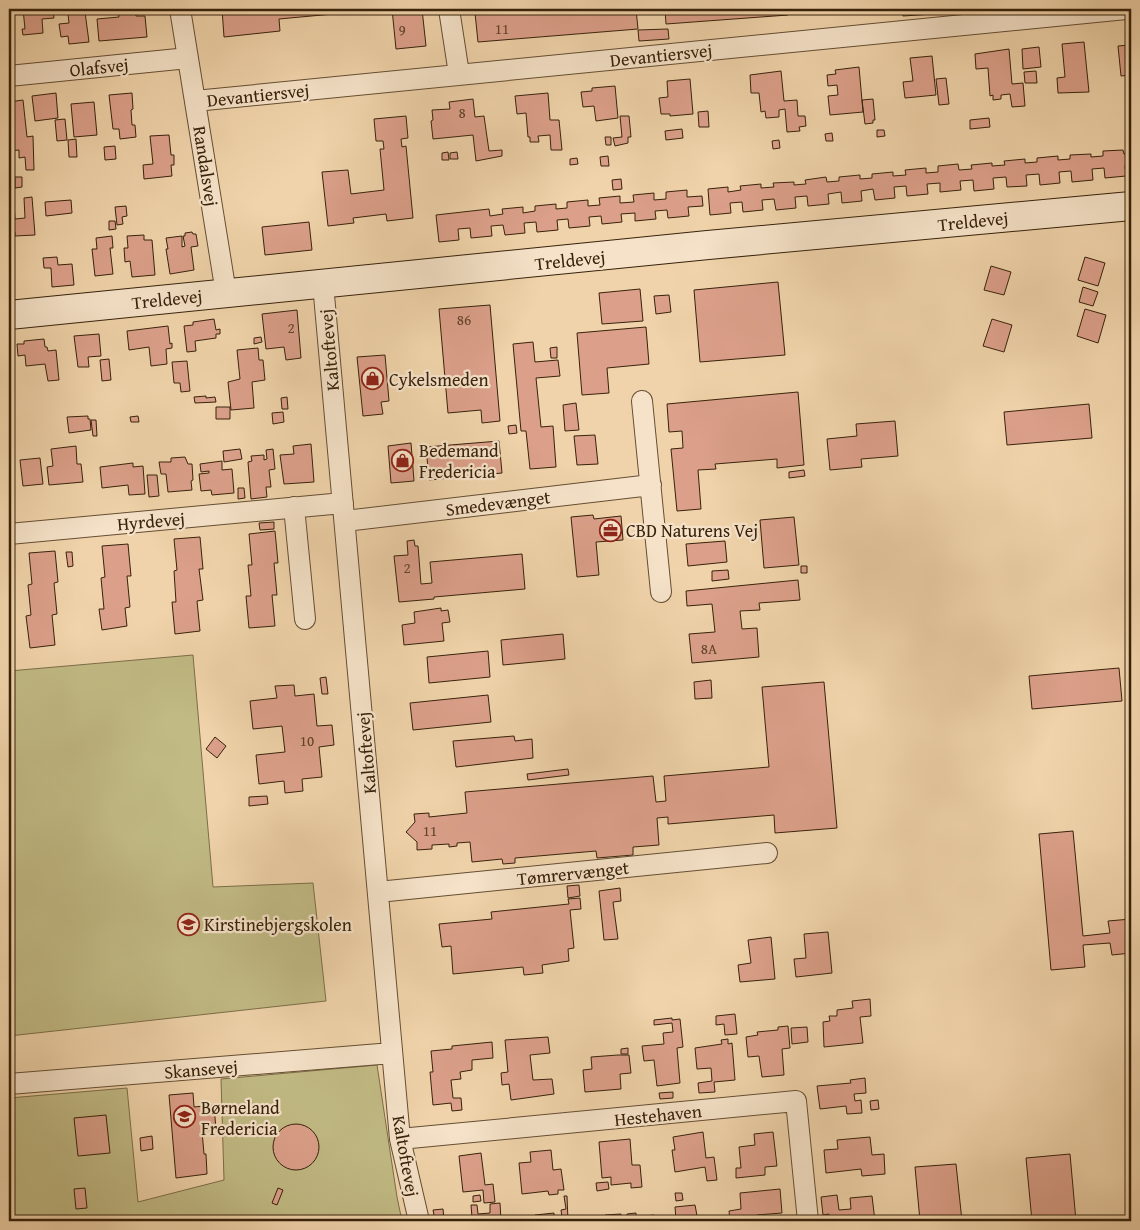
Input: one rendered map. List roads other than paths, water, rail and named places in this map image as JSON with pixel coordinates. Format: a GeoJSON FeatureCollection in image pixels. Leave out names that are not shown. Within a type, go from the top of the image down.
{"type":"FeatureCollection","features":[{"type":"Feature","properties":{"kind":"street","name":"Randalsvej"},"geometry":{"type":"LineString","coordinates":[[180,9],[226,293]]}},
{"type":"Feature","properties":{"kind":"street"},"geometry":{"type":"LineString","coordinates":[[449,9],[459,74]]}},
{"type":"Feature","properties":{"kind":"street","name":"Devantiersvej"},"geometry":{"type":"LineString","coordinates":[[195,101],[1126,9]]}},
{"type":"Feature","properties":{"kind":"street","name":"Olafsvej"},"geometry":{"type":"LineString","coordinates":[[9,76],[188,58]]}},
{"type":"Feature","properties":{"kind":"street","name":"Treldevej"},"geometry":{"type":"LineString","coordinates":[[9,315],[708,245],[1131,206]]}},
{"type":"Feature","properties":{"kind":"street","name":"Kaltoftevej"},"geometry":{"type":"LineString","coordinates":[[323,284],[400,1139],[419,1221]]}},
{"type":"Feature","properties":{"kind":"street"},"geometry":{"type":"LineString","coordinates":[[642,401],[661,592]]}},
{"type":"Feature","properties":{"kind":"street","name":"Smedevænget"},"geometry":{"type":"LineString","coordinates":[[344,512],[650,485]]}},
{"type":"Feature","properties":{"kind":"street"},"geometry":{"type":"LineString","coordinates":[[294,507],[305,619]]}},
{"type":"Feature","properties":{"kind":"street","name":"Hyrdevej"},"geometry":{"type":"LineString","coordinates":[[9,534],[294,507],[344,512]]}},
{"type":"Feature","properties":{"kind":"street","name":"Tømrervænget"},"geometry":{"type":"LineString","coordinates":[[378,892],[767,854]]}},
{"type":"Feature","properties":{"kind":"street","name":"Skansevej"},"geometry":{"type":"LineString","coordinates":[[9,1084],[392,1053]]}},
{"type":"Feature","properties":{"kind":"street","name":"Hestehaven"},"geometry":{"type":"LineString","coordinates":[[400,1139],[796,1101],[808,1221]]}},
{"type":"Feature","properties":{"kind":"place","name":"Cykelsmeden"},"geometry":{"type":"Point","coordinates":[373,379]}},
{"type":"Feature","properties":{"kind":"place","name":"Bedemand Fredericia"},"geometry":{"type":"Point","coordinates":[403,460]}},
{"type":"Feature","properties":{"kind":"place","name":"CBD Naturens Vej"},"geometry":{"type":"Point","coordinates":[610,530]}},
{"type":"Feature","properties":{"kind":"place","name":"Kirstinebjergskolen"},"geometry":{"type":"Point","coordinates":[188,924]}},
{"type":"Feature","properties":{"kind":"place","name":"Børneland Fredericia"},"geometry":{"type":"Point","coordinates":[185,1117]}}]}
